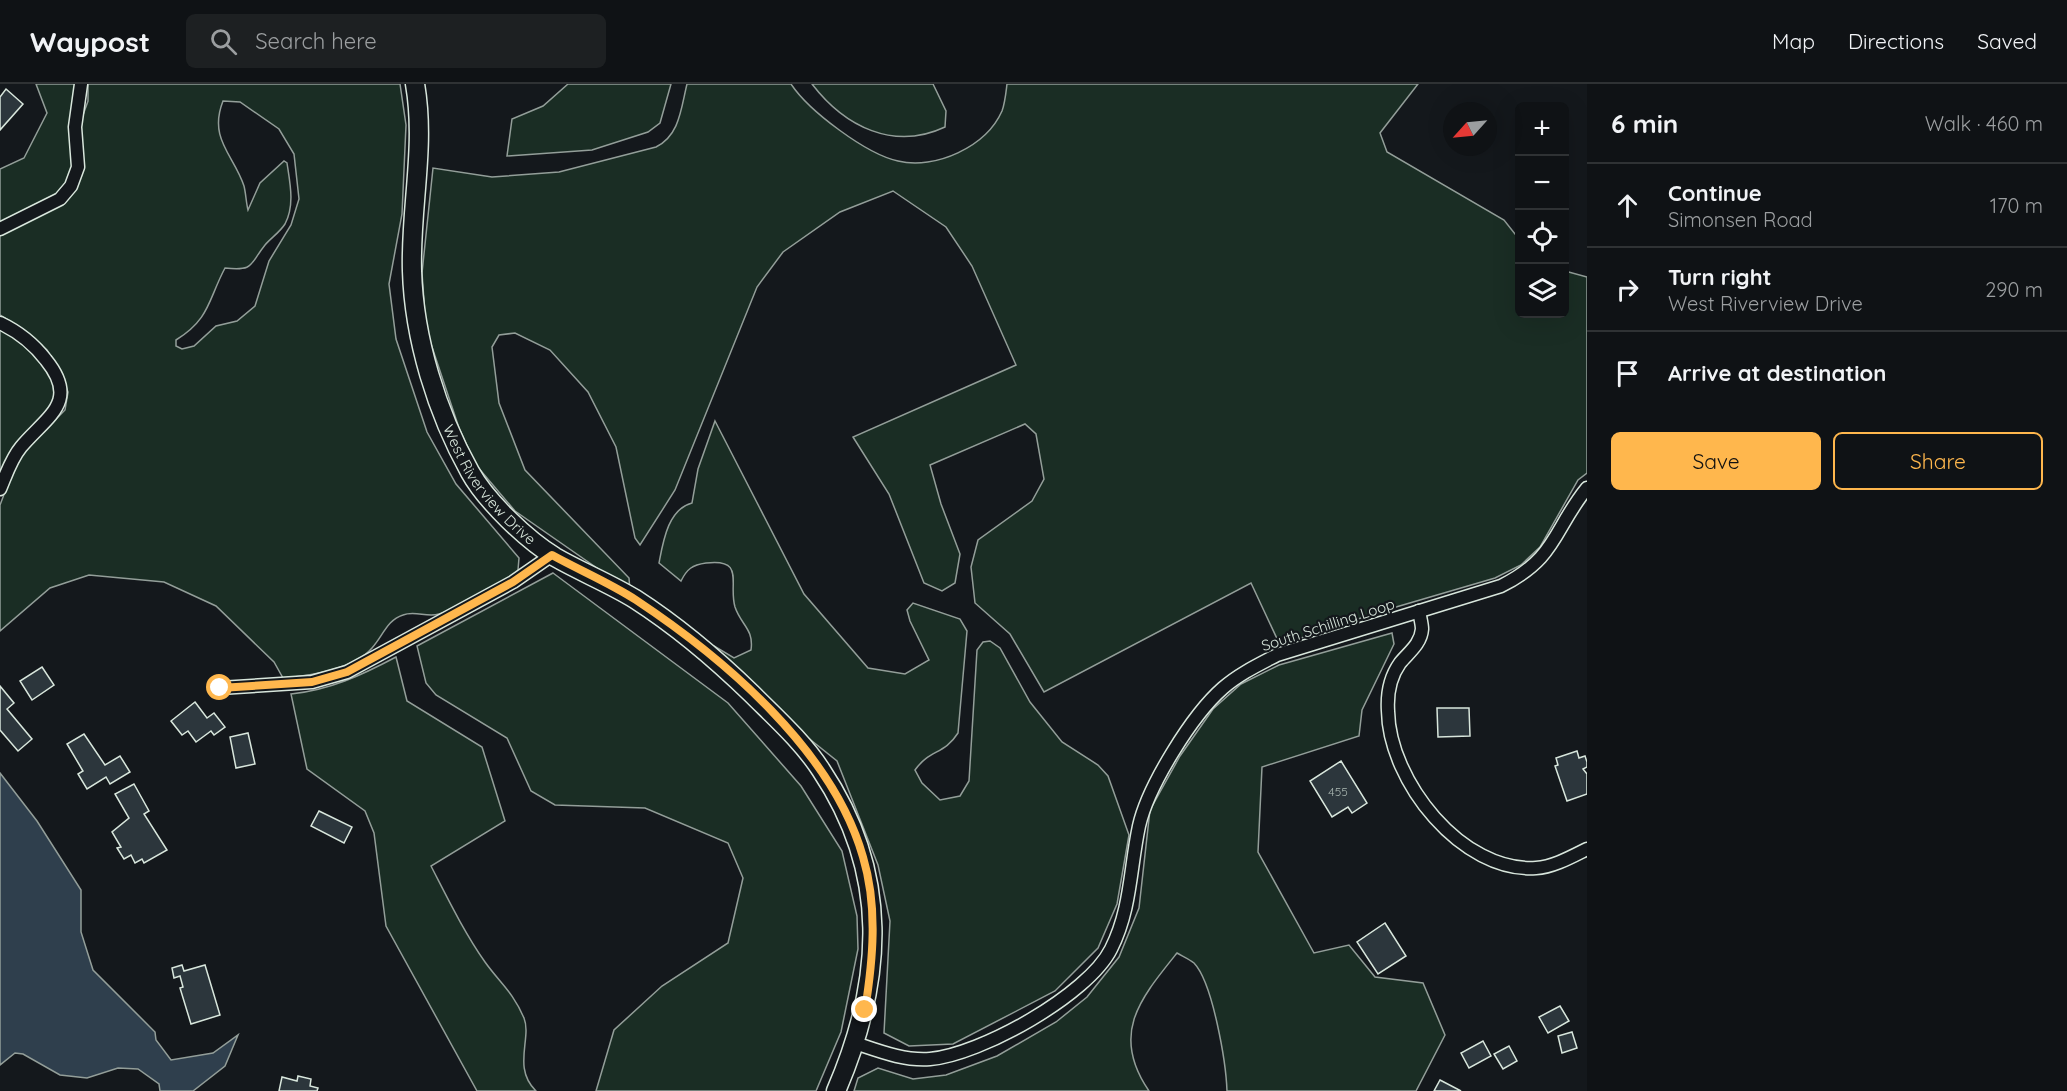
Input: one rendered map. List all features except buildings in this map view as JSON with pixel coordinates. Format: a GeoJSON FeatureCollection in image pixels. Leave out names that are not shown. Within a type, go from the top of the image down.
{"type":"FeatureCollection","features":[{"type":"Feature","properties":{"kind":"street"},"geometry":{"type":"LineString","coordinates":[[0,229],[60,199],[71,186],[78,167],[75,127],[81,84]]}},
{"type":"Feature","properties":{"kind":"street","name":"West Riverview Drive"},"geometry":{"type":"LineString","coordinates":[[415,84],[420,155],[412,270],[418,329],[450,430],[471,475],[502,512],[552,555],[634,599],[695,642],[769,710],[820,767],[846,813],[864,858],[874,927],[865,1010],[836,1091]]}},
{"type":"Feature","properties":{"kind":"street"},"geometry":{"type":"LineString","coordinates":[[0,323],[18,331],[40,352],[61,384],[61,396],[57,410],[20,449],[0,489]]}},
{"type":"Feature","properties":{"kind":"street","name":"South Schilling Loop"},"geometry":{"type":"LineString","coordinates":[[855,1043],[899,1057],[928,1059],[957,1055],[984,1045],[1064,999],[1088,979],[1110,951],[1123,922],[1129,897],[1139,826],[1146,802],[1183,737],[1202,710],[1231,682],[1249,669],[1277,655],[1502,586],[1521,576],[1549,551],[1587,488]]}},
{"type":"Feature","properties":{"kind":"street"},"geometry":{"type":"LineString","coordinates":[[220,688],[312,682],[347,672],[513,582],[552,555]]}},
{"type":"Feature","properties":{"kind":"street"},"geometry":{"type":"LineString","coordinates":[[1419,611],[1422,631],[1417,645],[1399,664],[1390,682],[1388,713],[1395,748],[1409,781],[1426,808],[1450,833],[1472,850],[1503,865],[1536,868],[1565,860],[1587,849]]}},
{"type":"Feature","properties":{"kind":"green space"},"geometry":{"type":"Polygon","coordinates":[[[36,84],[77,84],[69,127],[73,165],[68,183],[59,193],[0,223],[0,169],[24,158],[47,113],[36,84]]]}},
{"type":"Feature","properties":{"kind":"green space"},"geometry":{"type":"Polygon","coordinates":[[[88,84],[400,84],[406,125],[402,214],[389,284],[396,339],[427,432],[456,484],[519,558],[518,570],[513,578],[448,611],[430,615],[412,613],[398,617],[389,624],[372,648],[354,661],[330,670],[294,677],[283,678],[274,662],[216,606],[164,582],[89,575],[50,588],[0,631],[0,505],[13,471],[25,451],[65,410],[68,392],[60,371],[47,350],[24,330],[0,315],[0,236],[61,205],[76,188],[79,126],[88,101],[88,84]],[[223,101],[219,114],[219,126],[224,146],[244,186],[248,210],[260,183],[284,161],[287,163],[290,186],[290,209],[283,227],[250,265],[242,268],[225,268],[202,316],[196,324],[176,340],[176,346],[182,349],[194,346],[216,326],[237,321],[255,306],[269,261],[291,225],[299,199],[294,154],[279,129],[240,102],[223,101]]]}},
{"type":"Feature","properties":{"kind":"green space"},"geometry":{"type":"Polygon","coordinates":[[[568,84],[671,84],[660,123],[648,132],[592,150],[507,156],[512,119],[543,106],[568,84]]]}},
{"type":"Feature","properties":{"kind":"green space"},"geometry":{"type":"Polygon","coordinates":[[[687,84],[791,84],[799,95],[824,118],[855,141],[885,157],[912,163],[943,159],[972,145],[994,124],[1002,111],[1007,84],[1418,84],[1380,133],[1387,152],[1504,220],[1515,234],[1515,318],[1569,318],[1569,272],[1587,277],[1587,473],[1578,480],[1540,547],[1521,565],[1495,578],[1379,612],[1280,645],[1251,583],[1044,692],[1010,634],[975,603],[971,567],[978,540],[1032,501],[1044,479],[1036,434],[1025,424],[930,465],[941,504],[960,554],[955,583],[942,591],[924,583],[889,494],[853,437],[1016,365],[972,266],[946,227],[893,191],[840,212],[783,252],[757,287],[675,490],[640,545],[635,538],[616,447],[588,392],[550,350],[515,333],[499,335],[492,347],[499,403],[525,470],[629,578],[630,591],[515,511],[476,465],[459,428],[426,329],[422,273],[433,168],[492,177],[559,172],[656,147],[664,142],[675,128],[687,84]]]}},
{"type":"Feature","properties":{"kind":"green space"},"geometry":{"type":"Polygon","coordinates":[[[812,84],[933,84],[946,111],[945,127],[926,134],[907,136],[872,131],[855,123],[840,112],[812,84]]]}},
{"type":"Feature","properties":{"kind":"green space"},"geometry":{"type":"Polygon","coordinates":[[[0,328],[15,337],[36,356],[55,383],[56,393],[46,418],[0,476],[0,328]]]}},
{"type":"Feature","properties":{"kind":"green space"},"geometry":{"type":"Polygon","coordinates":[[[715,421],[804,594],[868,668],[905,674],[929,660],[910,621],[907,610],[913,603],[960,619],[967,631],[958,733],[953,740],[926,758],[915,770],[922,783],[940,800],[960,796],[969,781],[977,650],[983,642],[990,641],[1000,648],[1030,702],[1062,742],[1098,765],[1108,776],[1129,835],[1117,904],[1098,948],[1055,991],[953,1044],[909,1046],[884,1033],[890,921],[878,865],[837,761],[782,717],[714,646],[734,658],[751,650],[751,637],[735,607],[731,569],[718,563],[701,564],[690,568],[681,581],[659,563],[665,536],[672,519],[684,506],[692,503],[698,469],[715,421]]]}},
{"type":"Feature","properties":{"kind":"green space"},"geometry":{"type":"Polygon","coordinates":[[[553,573],[728,703],[801,786],[842,851],[857,916],[858,949],[841,1032],[816,1091],[596,1091],[614,1030],[662,986],[728,943],[743,878],[728,843],[645,808],[555,805],[531,791],[507,738],[436,695],[426,683],[417,646],[553,573]]]}},
{"type":"Feature","properties":{"kind":"green space"},"geometry":{"type":"Polygon","coordinates":[[[1392,633],[1394,644],[1362,710],[1359,736],[1262,767],[1258,852],[1314,953],[1349,945],[1375,977],[1423,983],[1445,1035],[1416,1091],[1227,1091],[1221,1043],[1207,988],[1194,963],[1177,953],[1152,986],[1134,1018],[1131,1034],[1132,1052],[1137,1071],[1149,1091],[854,1091],[858,1078],[878,1068],[913,1079],[946,1075],[997,1056],[1056,1022],[1087,997],[1119,957],[1139,908],[1150,810],[1180,756],[1213,709],[1241,684],[1279,665],[1392,633]]]}},
{"type":"Feature","properties":{"kind":"green space"},"geometry":{"type":"Polygon","coordinates":[[[396,657],[407,701],[482,747],[505,821],[431,866],[470,939],[520,1009],[526,1026],[525,1073],[536,1091],[477,1091],[386,926],[374,833],[365,811],[307,769],[291,694],[345,681],[396,657]]]}},
{"type":"Feature","properties":{"kind":"water"},"geometry":{"type":"Polygon","coordinates":[[[0,773],[37,821],[81,890],[81,932],[93,970],[155,1032],[156,1040],[171,1060],[213,1053],[238,1035],[225,1066],[193,1091],[160,1091],[159,1084],[138,1069],[118,1068],[87,1078],[60,1075],[23,1054],[15,1053],[0,1065],[0,773]]]}},
{"type":"Feature","properties":{"kind":"route"},"geometry":{"type":"LineString","coordinates":[[220,688],[312,682],[347,672],[513,582],[552,555],[634,599],[695,642],[769,710],[820,767],[846,813],[864,858],[874,927],[865,1010]]}}]}
